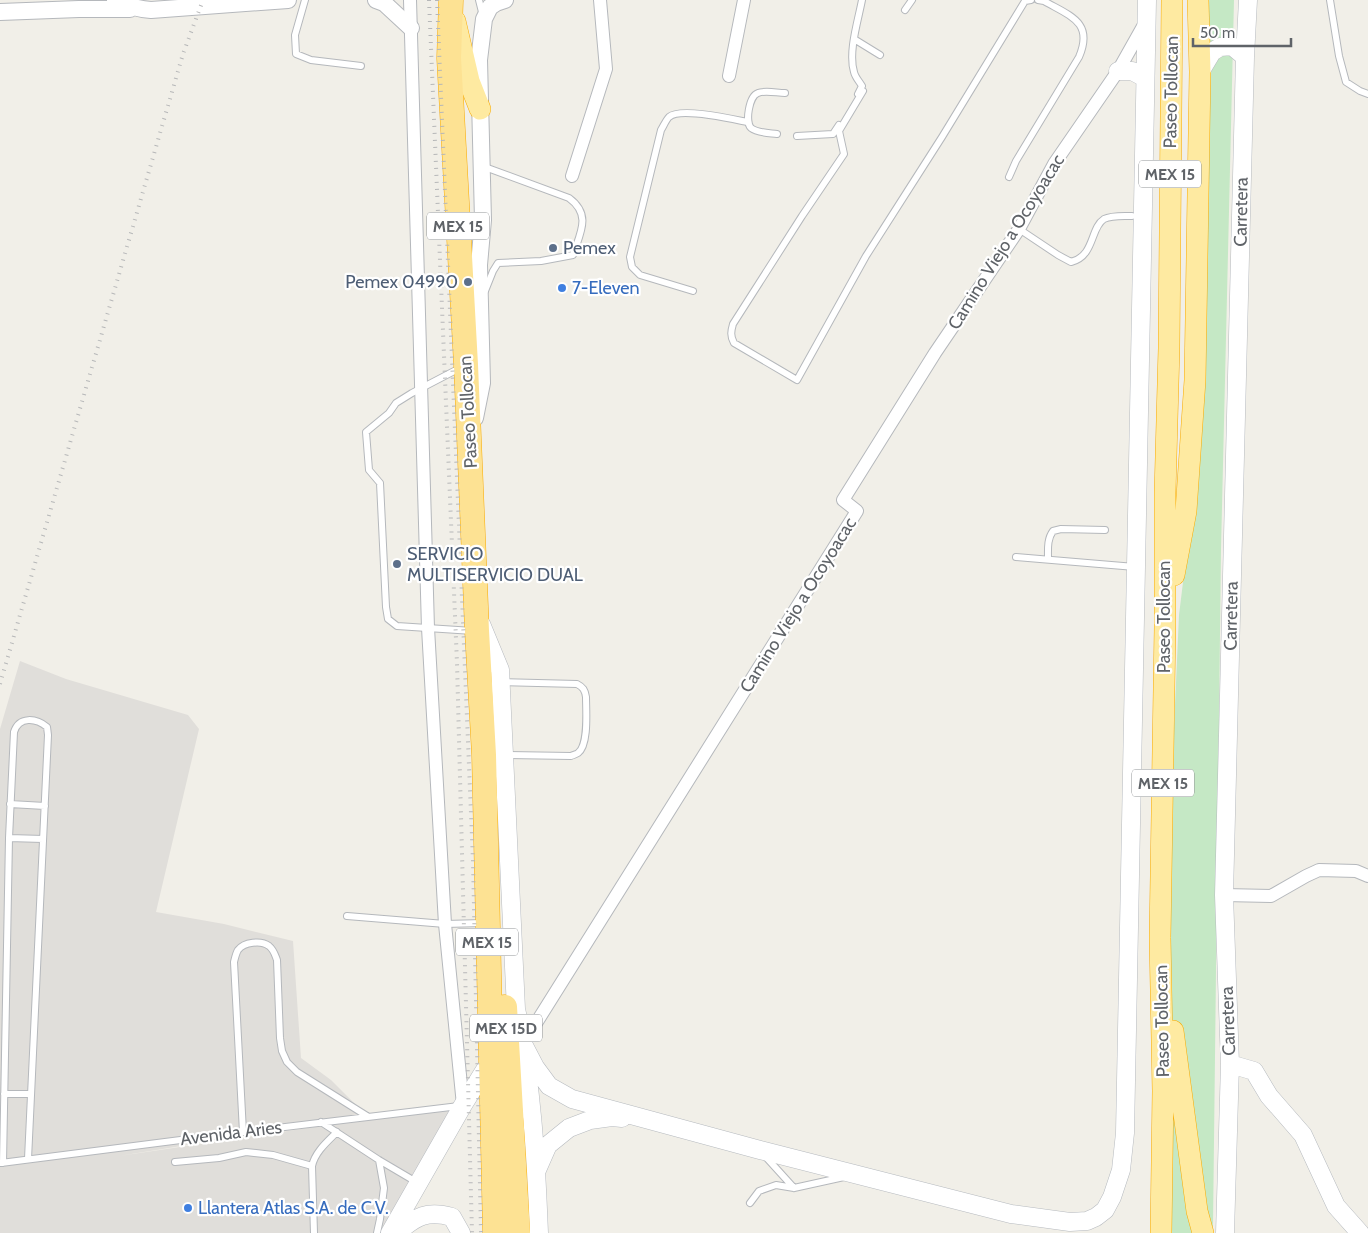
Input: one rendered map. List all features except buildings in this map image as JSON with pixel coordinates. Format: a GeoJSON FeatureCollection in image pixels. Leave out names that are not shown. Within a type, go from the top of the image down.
{"type":"FeatureCollection","features":[{"type":"Feature","properties":{"kind":"highway","name":"Paseo Tollocan"},"geometry":{"type":"LineString","coordinates":[[1161,1233],[1163,1091],[1160,938],[1172,0]]}},
{"type":"Feature","properties":{"kind":"highway"},"geometry":{"type":"LineString","coordinates":[[1165,627],[1186,511],[1195,380],[1200,72],[1198,0]]}},
{"type":"Feature","properties":{"kind":"highway","name":"Paseo Tollocan"},"geometry":{"type":"LineString","coordinates":[[447,2],[470,446],[486,824]]}},
{"type":"Feature","properties":{"kind":"highway"},"geometry":{"type":"LineString","coordinates":[[447,2],[469,81],[480,109]]}},
{"type":"Feature","properties":{"kind":"highway","name":"MEX 15"},"geometry":{"type":"LineString","coordinates":[[486,824],[495,1233]]}},
{"type":"Feature","properties":{"kind":"highway","name":"MEX 15D"},"geometry":{"type":"LineString","coordinates":[[486,824],[500,895],[518,1233]]}},
{"type":"Feature","properties":{"kind":"highway"},"geometry":{"type":"LineString","coordinates":[[1160,938],[1197,1211],[1203,1233]]}},
{"type":"Feature","properties":{"kind":"main road"},"geometry":{"type":"LineString","coordinates":[[523,1044],[535,1067],[549,1086],[572,1099],[760,1150],[1012,1214],[1070,1222],[1086,1221],[1096,1217],[1105,1210],[1112,1198],[1121,1170],[1125,1133],[1146,0]]}},
{"type":"Feature","properties":{"kind":"main road","name":"Carretera"},"geometry":{"type":"LineString","coordinates":[[1225,1233],[1230,1064],[1224,894],[1248,0]]}},
{"type":"Feature","properties":{"kind":"main road"},"geometry":{"type":"LineString","coordinates":[[1200,72],[1212,52],[1220,47],[1232,46],[1245,57]]}},
{"type":"Feature","properties":{"kind":"main road"},"geometry":{"type":"LineString","coordinates":[[1118,72],[1132,71],[1145,78]]}},
{"type":"Feature","properties":{"kind":"main road"},"geometry":{"type":"LineString","coordinates":[[476,621],[500,670],[516,1009],[523,1044],[536,1170],[539,1233]]}},
{"type":"Feature","properties":{"kind":"main road"},"geometry":{"type":"LineString","coordinates":[[390,1233],[491,1060]]}},
{"type":"Feature","properties":{"kind":"main road"},"geometry":{"type":"LineString","coordinates":[[1230,1064],[1254,1071],[1269,1096],[1303,1135],[1336,1206],[1360,1233]]}},
{"type":"Feature","properties":{"kind":"main road"},"geometry":{"type":"LineString","coordinates":[[536,1170],[548,1145],[569,1128],[590,1120],[604,1118],[644,1119]]}},
{"type":"Feature","properties":{"kind":"main road"},"geometry":{"type":"LineString","coordinates":[[398,1233],[420,1216],[438,1213],[452,1216],[459,1231]]}},
{"type":"Feature","properties":{"kind":"street"},"geometry":{"type":"LineString","coordinates":[[115,0],[124,5],[139,9]]}},
{"type":"Feature","properties":{"kind":"street"},"geometry":{"type":"LineString","coordinates":[[165,8],[181,0]]}},
{"type":"Feature","properties":{"kind":"street"},"geometry":{"type":"LineString","coordinates":[[0,12],[85,4],[151,10],[288,0]]}},
{"type":"Feature","properties":{"kind":"street"},"geometry":{"type":"LineString","coordinates":[[376,0],[384,3],[410,28]]}},
{"type":"Feature","properties":{"kind":"street"},"geometry":{"type":"LineString","coordinates":[[410,0],[428,628],[445,924],[463,1106]]}},
{"type":"Feature","properties":{"kind":"street"},"geometry":{"type":"LineString","coordinates":[[470,446],[482,383],[479,265],[483,220],[479,60],[484,19],[490,7],[505,0]]}},
{"type":"Feature","properties":{"kind":"street"},"geometry":{"type":"LineString","coordinates":[[572,176],[606,69],[600,0]]}},
{"type":"Feature","properties":{"kind":"street"},"geometry":{"type":"LineString","coordinates":[[729,76],[744,0]]}},
{"type":"Feature","properties":{"kind":"street","name":"Camino Viejo a Ocoyoacac"},"geometry":{"type":"LineString","coordinates":[[523,1044],[857,511],[842,500],[935,353],[1019,229],[1054,164],[1118,72],[1146,21]]}},
{"type":"Feature","properties":{"kind":"street"},"geometry":{"type":"LineString","coordinates":[[1224,894],[1271,896],[1319,870],[1356,871],[1368,876]]}},
{"type":"Feature","properties":{"kind":"lane"},"geometry":{"type":"LineString","coordinates":[[306,0],[295,35],[296,54],[311,60],[361,66]]}},
{"type":"Feature","properties":{"kind":"lane"},"geometry":{"type":"LineString","coordinates":[[479,0],[484,19]]}},
{"type":"Feature","properties":{"kind":"lane"},"geometry":{"type":"LineString","coordinates":[[862,0],[852,59],[854,74],[863,88]]}},
{"type":"Feature","properties":{"kind":"lane"},"geometry":{"type":"LineString","coordinates":[[905,10],[912,0]]}},
{"type":"Feature","properties":{"kind":"lane"},"geometry":{"type":"LineString","coordinates":[[863,88],[838,131],[844,154],[802,216],[734,324],[731,332],[731,339],[734,344],[796,380],[866,256],[942,137],[1025,1],[1031,0]]}},
{"type":"Feature","properties":{"kind":"lane"},"geometry":{"type":"LineString","coordinates":[[1009,177],[1016,161],[1083,48],[1084,36],[1081,26],[1076,20],[1044,1],[1038,0]]}},
{"type":"Feature","properties":{"kind":"lane"},"geometry":{"type":"LineString","coordinates":[[1330,0],[1339,56],[1346,82],[1368,94]]}},
{"type":"Feature","properties":{"kind":"lane"},"geometry":{"type":"LineString","coordinates":[[854,39],[880,55]]}},
{"type":"Feature","properties":{"kind":"lane"},"geometry":{"type":"LineString","coordinates":[[797,136],[833,134],[863,88]]}},
{"type":"Feature","properties":{"kind":"lane"},"geometry":{"type":"LineString","coordinates":[[778,134],[755,131],[749,127],[747,122],[751,100],[755,94],[760,92],[785,93]]}},
{"type":"Feature","properties":{"kind":"lane"},"geometry":{"type":"LineString","coordinates":[[693,291],[640,275],[632,267],[630,256],[661,130],[669,117],[679,113],[691,113],[747,122]]}},
{"type":"Feature","properties":{"kind":"lane"},"geometry":{"type":"LineString","coordinates":[[479,316],[487,286],[498,263],[541,261],[573,255],[582,229],[583,215],[577,204],[569,198],[481,166]]}},
{"type":"Feature","properties":{"kind":"lane"},"geometry":{"type":"LineString","coordinates":[[1019,229],[1071,262],[1079,260],[1087,252],[1100,223],[1105,219],[1113,216],[1132,216]]}},
{"type":"Feature","properties":{"kind":"lane"},"geometry":{"type":"LineString","coordinates":[[466,365],[412,392],[396,403],[389,414],[366,432],[369,470],[380,483],[388,619],[397,626],[428,628],[476,621]]}},
{"type":"Feature","properties":{"kind":"lane"},"geometry":{"type":"LineString","coordinates":[[1048,559],[1048,541],[1053,531],[1061,529],[1105,530]]}},
{"type":"Feature","properties":{"kind":"lane"},"geometry":{"type":"LineString","coordinates":[[1016,556],[1136,567]]}},
{"type":"Feature","properties":{"kind":"lane"},"geometry":{"type":"LineString","coordinates":[[501,682],[577,684],[582,686],[586,697],[585,738],[583,748],[578,754],[571,756],[504,754]]}},
{"type":"Feature","properties":{"kind":"lane"},"geometry":{"type":"LineString","coordinates":[[1,1163],[10,804],[14,732],[16,725],[23,721],[34,720],[41,722],[47,727],[48,735],[28,1159]]}},
{"type":"Feature","properties":{"kind":"lane"},"geometry":{"type":"LineString","coordinates":[[10,804],[45,806]]}},
{"type":"Feature","properties":{"kind":"lane"},"geometry":{"type":"LineString","coordinates":[[9,838],[43,839]]}},
{"type":"Feature","properties":{"kind":"lane"},"geometry":{"type":"LineString","coordinates":[[347,916],[445,924],[487,923]]}},
{"type":"Feature","properties":{"kind":"lane"},"geometry":{"type":"LineString","coordinates":[[244,1132],[234,962],[237,952],[242,946],[254,942],[268,945],[274,951],[277,960],[280,1038],[282,1051],[287,1062],[297,1072],[367,1116]]}},
{"type":"Feature","properties":{"kind":"lane"},"geometry":{"type":"LineString","coordinates":[[4,1094],[31,1094]]}},
{"type":"Feature","properties":{"kind":"lane","name":"Avenida Aries"},"geometry":{"type":"LineString","coordinates":[[1,1163],[367,1116],[463,1106]]}},
{"type":"Feature","properties":{"kind":"lane"},"geometry":{"type":"LineString","coordinates":[[321,1122],[419,1184]]}},
{"type":"Feature","properties":{"kind":"lane"},"geometry":{"type":"LineString","coordinates":[[314,1233],[313,1159],[337,1132]]}},
{"type":"Feature","properties":{"kind":"lane"},"geometry":{"type":"LineString","coordinates":[[760,1150],[794,1188]]}},
{"type":"Feature","properties":{"kind":"lane"},"geometry":{"type":"LineString","coordinates":[[175,1162],[219,1158],[246,1152],[273,1155],[312,1166]]}},
{"type":"Feature","properties":{"kind":"lane"},"geometry":{"type":"LineString","coordinates":[[377,1233],[384,1188],[379,1160]]}},
{"type":"Feature","properties":{"kind":"lane"},"geometry":{"type":"LineString","coordinates":[[750,1203],[759,1191],[776,1185],[794,1188],[855,1174]]}},
{"type":"Feature","properties":{"kind":"shaded area"},"geometry":{"type":"Polygon","coordinates":[[[20,661],[66,679],[188,715],[199,729],[156,912],[224,924],[293,941],[301,1058],[331,1080],[367,1116],[119,1156],[463,1105],[382,1233],[0,1233],[0,729],[20,661]]]}},
{"type":"Feature","properties":{"kind":"green space"},"geometry":{"type":"Polygon","coordinates":[[[1203,0],[1234,0],[1221,549],[1213,1226],[1205,1233],[1170,1233],[1163,976],[1179,615],[1185,566],[1203,0]]]}},
{"type":"Feature","properties":{"kind":"railway"},"geometry":{"type":"LineString","coordinates":[[0,684],[183,54],[203,0]]}},
{"type":"Feature","properties":{"kind":"railway"},"geometry":{"type":"LineString","coordinates":[[429,0],[457,663],[472,1233]]}},
{"type":"Feature","properties":{"kind":"railway"},"geometry":{"type":"LineString","coordinates":[[437,0],[473,861],[481,1233]]}},
{"type":"Feature","properties":{"kind":"place","name":"Pemex"},"geometry":{"type":"Point","coordinates":[553,248]}},
{"type":"Feature","properties":{"kind":"place","name":"Pemex 04990"},"geometry":{"type":"Point","coordinates":[468,282]}},
{"type":"Feature","properties":{"kind":"place","name":"7-Eleven"},"geometry":{"type":"Point","coordinates":[562,288]}},
{"type":"Feature","properties":{"kind":"place","name":"SERVICIO MULTISERVICIO DUAL"},"geometry":{"type":"Point","coordinates":[397,564]}},
{"type":"Feature","properties":{"kind":"place","name":"Llantera Atlas S.A. de C.V."},"geometry":{"type":"Point","coordinates":[188,1208]}}]}
